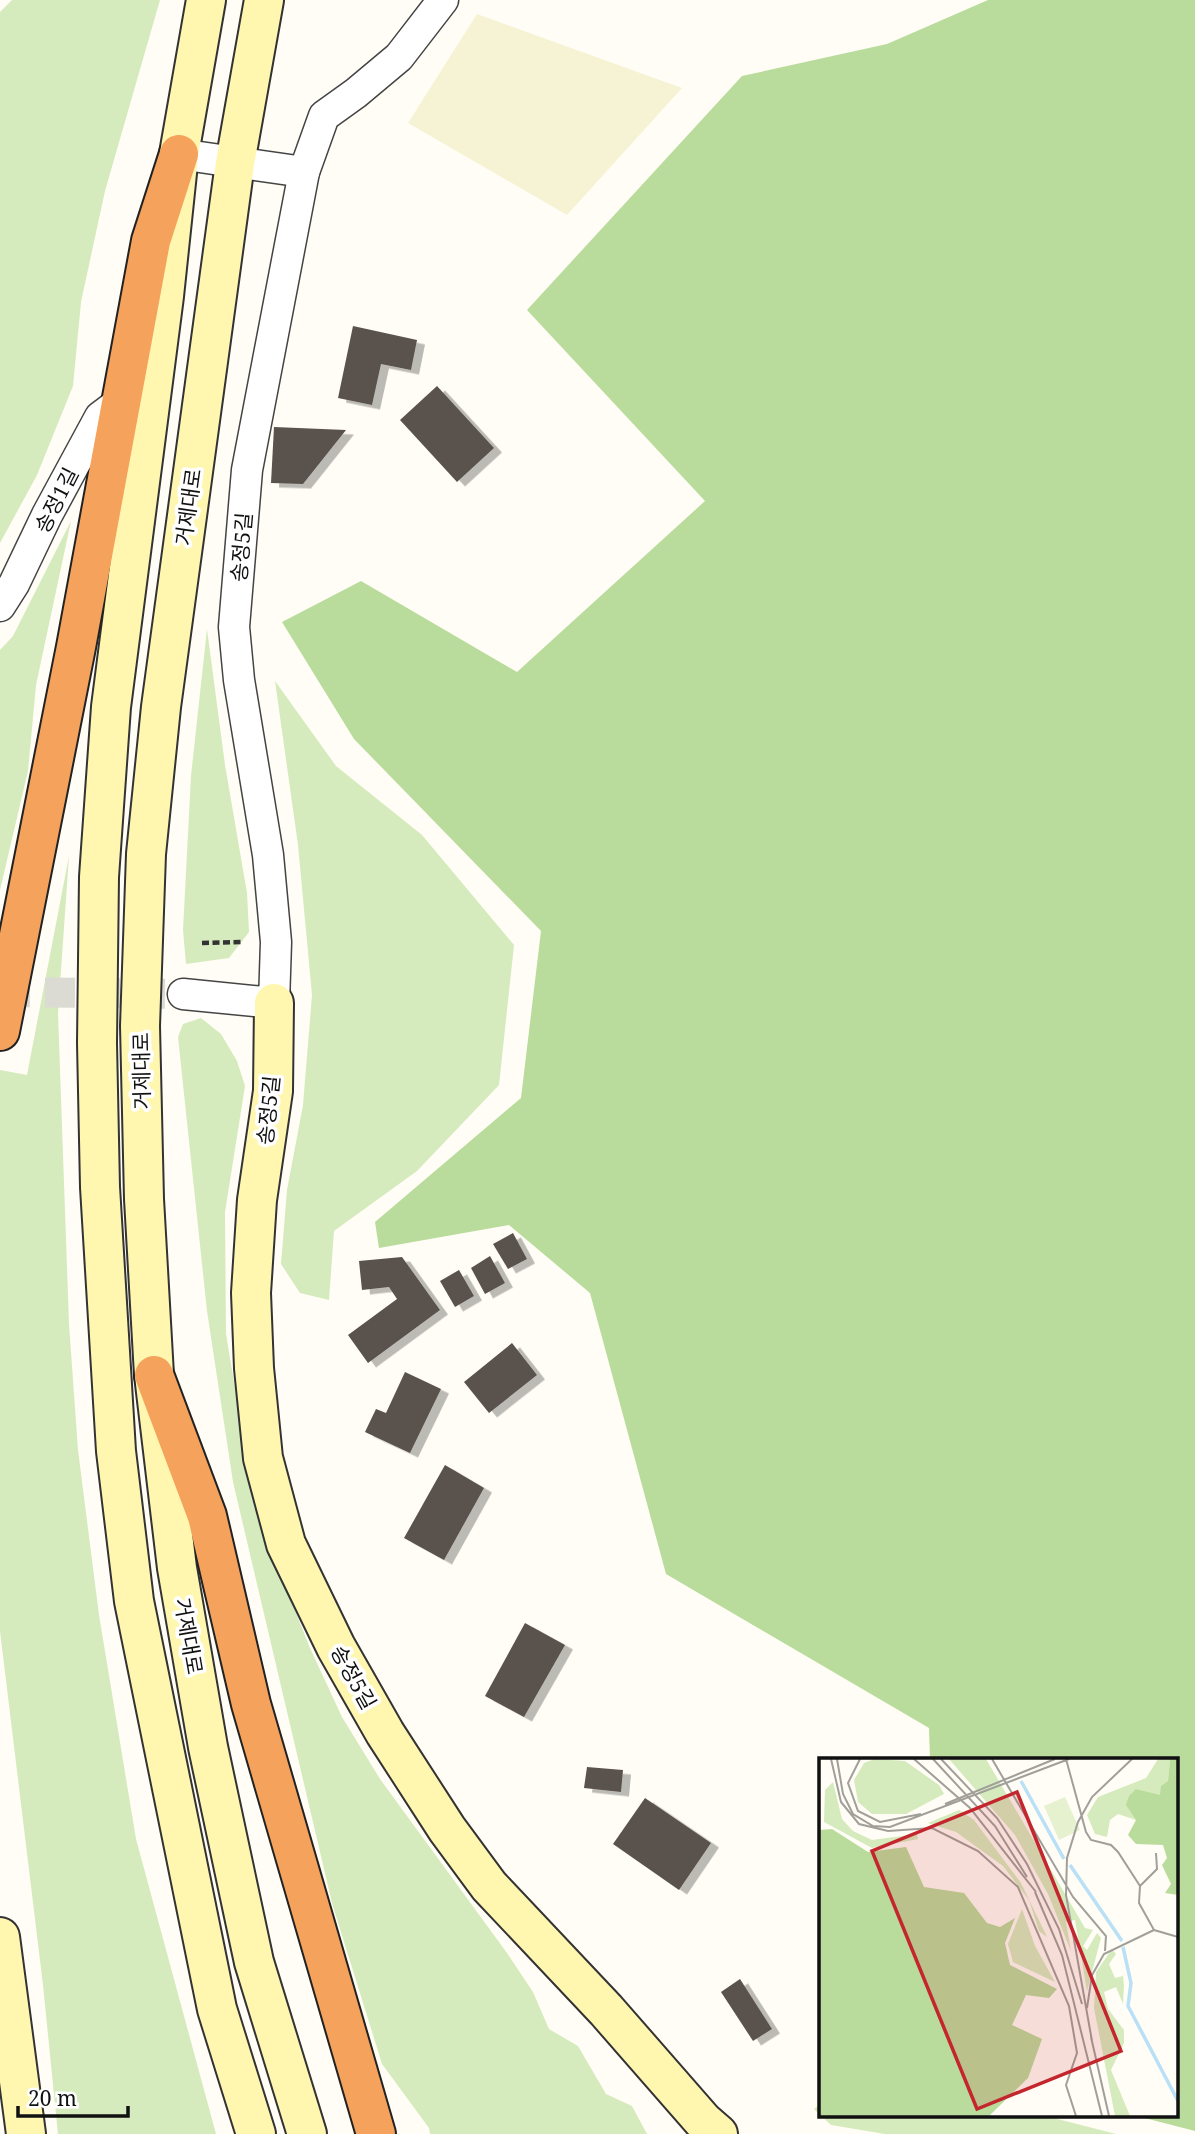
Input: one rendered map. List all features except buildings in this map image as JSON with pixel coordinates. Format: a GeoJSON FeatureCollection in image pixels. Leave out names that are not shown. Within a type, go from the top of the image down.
{"type":"FeatureCollection","features":[{"type":"Feature","properties":{"kind":"highway"},"geometry":{"type":"LineString","coordinates":[[0,1030],[76,647],[151,241],[179,155]]}},
{"type":"Feature","properties":{"kind":"highway"},"geometry":{"type":"LineString","coordinates":[[154,1375],[207,1516],[251,1704],[376,2134]]}},
{"type":"Feature","properties":{"kind":"street","name":"거제대로"},"geometry":{"type":"LineString","coordinates":[[206,0],[179,155],[164,296],[110,720],[99,877],[97,1043],[100,1187],[116,1451],[134,1601],[217,2009],[256,2134]]}},
{"type":"Feature","properties":{"kind":"street","name":"거제대로"},"geometry":{"type":"LineString","coordinates":[[264,0],[235,163],[161,707],[146,854],[141,1039],[144,1199],[154,1375],[177,1568],[208,1747],[254,1962],[306,2134]]}},
{"type":"Feature","properties":{"kind":"street","name":"송정5길"},"geometry":{"type":"LineString","coordinates":[[443,0],[399,57],[324,116],[304,172],[247,470],[234,627],[239,680],[268,855],[276,942],[273,1091],[257,1200],[251,1293],[254,1368],[263,1458],[286,1544],[336,1647],[385,1733],[447,1829],[489,1886],[615,2020],[703,2121],[718,2134]]}},
{"type":"Feature","properties":{"kind":"street"},"geometry":{"type":"LineString","coordinates":[[179,155],[304,172]]}},
{"type":"Feature","properties":{"kind":"street","name":"송정1길"},"geometry":{"type":"LineString","coordinates":[[0,606],[100,417],[120,402]]}},
{"type":"Feature","properties":{"kind":"street"},"geometry":{"type":"LineString","coordinates":[[183,994],[274,1003]]}},
{"type":"Feature","properties":{"kind":"street"},"geometry":{"type":"LineString","coordinates":[[0,1937],[26,2134]]}},
{"type":"Feature","properties":{"kind":"path"},"geometry":{"type":"LineString","coordinates":[[202,943],[276,942]]}},
{"type":"Feature","properties":{"kind":"shaded area"},"geometry":{"type":"Polygon","coordinates":[[[477,14],[682,88],[567,215],[408,123],[477,14]]]}},
{"type":"Feature","properties":{"kind":"green space"},"geometry":{"type":"Polygon","coordinates":[[[12,0],[160,0],[105,191],[81,302],[73,386],[37,475],[0,543],[0,12],[12,0]]]}},
{"type":"Feature","properties":{"kind":"green space"},"geometry":{"type":"Polygon","coordinates":[[[988,0],[1195,0],[1195,2131],[1137,2116],[1178,2116],[1178,1758],[930,1758],[929,1728],[666,1574],[590,1293],[509,1225],[379,1248],[375,1222],[521,1098],[541,931],[354,739],[282,622],[361,581],[517,672],[705,501],[527,310],[742,76],[887,44],[988,0]]]}},
{"type":"Feature","properties":{"kind":"green space"},"geometry":{"type":"Polygon","coordinates":[[[71,521],[36,685],[28,771],[0,890],[0,650],[13,636],[71,521]]]}},
{"type":"Feature","properties":{"kind":"green space"},"geometry":{"type":"Polygon","coordinates":[[[207,629],[225,765],[247,893],[249,932],[229,958],[186,964],[183,930],[191,776],[207,629]]]}},
{"type":"Feature","properties":{"kind":"green space"},"geometry":{"type":"Polygon","coordinates":[[[275,681],[336,766],[422,835],[514,945],[499,1085],[417,1171],[334,1231],[329,1300],[300,1293],[281,1264],[287,1190],[303,1105],[312,995],[298,845],[275,681]]]}},
{"type":"Feature","properties":{"kind":"green space"},"geometry":{"type":"Polygon","coordinates":[[[69,856],[58,1013],[69,1324],[78,1450],[99,1615],[136,1839],[216,2134],[58,2134],[43,1985],[0,1631],[0,1070],[27,1075],[69,856]]]}},
{"type":"Feature","properties":{"kind":"green space"},"geometry":{"type":"Polygon","coordinates":[[[201,1018],[221,1034],[237,1061],[245,1086],[225,1212],[226,1334],[243,1436],[276,1563],[310,1648],[342,1717],[380,1779],[507,1953],[533,1992],[549,2029],[578,2046],[606,2094],[632,2106],[647,2134],[430,2134],[429,2128],[382,2064],[332,1903],[233,1482],[207,1311],[178,1037],[183,1024],[201,1018]]]}},
{"type":"Feature","properties":{"kind":"green space"},"geometry":{"type":"Polygon","coordinates":[[[821,2116],[1046,2116],[1116,2134],[885,2134],[831,2125],[821,2116]]]}},
{"type":"Feature","properties":{"kind":"tunnel"},"geometry":{"type":"LineString","coordinates":[[0,992],[183,994]]}}]}
